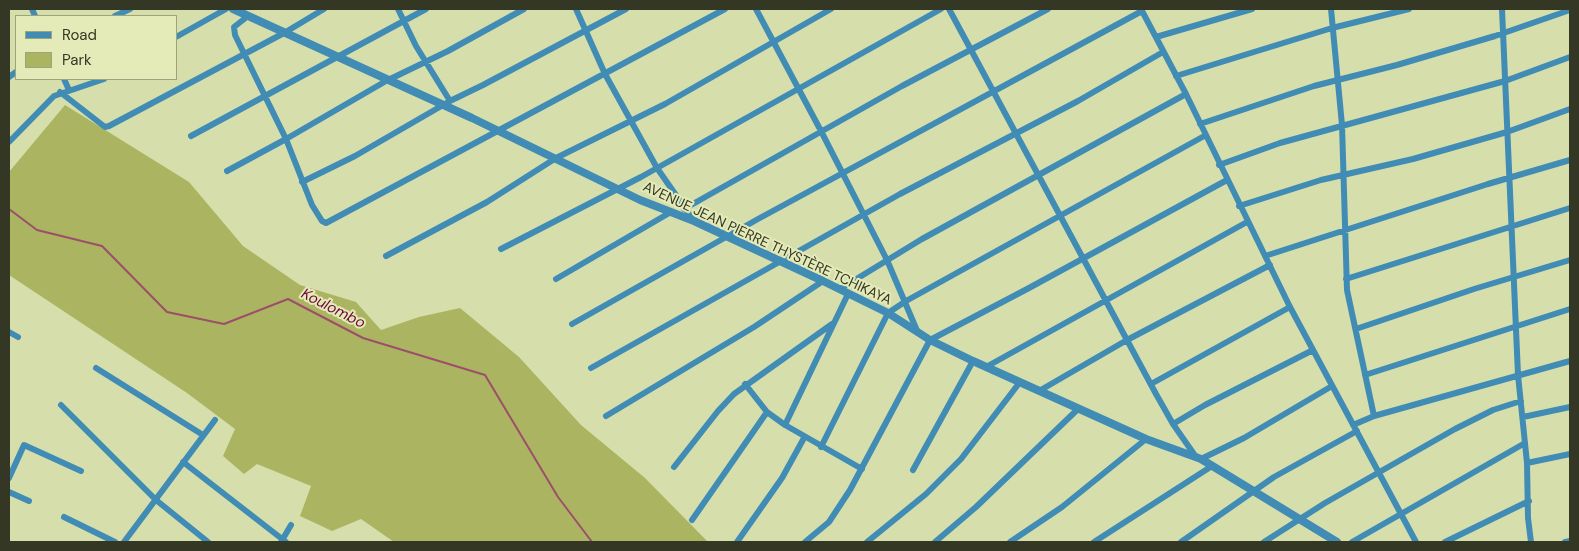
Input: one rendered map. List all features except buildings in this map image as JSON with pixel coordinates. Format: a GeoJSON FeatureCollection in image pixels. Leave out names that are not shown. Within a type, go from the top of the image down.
{"type":"FeatureCollection","features":[{"type":"Feature","properties":{"kind":"street"},"geometry":{"type":"LineString","coordinates":[[117,15],[130,9]]}},
{"type":"Feature","properties":{"kind":"street"},"geometry":{"type":"LineString","coordinates":[[178,36],[226,9]]}},
{"type":"Feature","properties":{"kind":"street","name":"AVENUE JEAN PIERRE THYSTÈRE TCHIKAYA"},"geometry":{"type":"LineString","coordinates":[[233,9],[386,81],[447,103],[618,189],[694,221],[727,238],[823,280],[888,313],[930,340],[973,361],[1146,439],[1198,458],[1337,542]]}},
{"type":"Feature","properties":{"kind":"street"},"geometry":{"type":"LineString","coordinates":[[60,92],[107,127],[284,33],[324,9]]}},
{"type":"Feature","properties":{"kind":"street"},"geometry":{"type":"LineString","coordinates":[[398,9],[447,103]]}},
{"type":"Feature","properties":{"kind":"street"},"geometry":{"type":"LineString","coordinates":[[192,136],[426,9]]}},
{"type":"Feature","properties":{"kind":"street"},"geometry":{"type":"LineString","coordinates":[[227,171],[386,81],[426,62],[524,9]]}},
{"type":"Feature","properties":{"kind":"street"},"geometry":{"type":"LineString","coordinates":[[576,9],[605,74],[657,168],[694,221]]}},
{"type":"Feature","properties":{"kind":"street"},"geometry":{"type":"LineString","coordinates":[[302,182],[355,156],[447,103],[626,9]]}},
{"type":"Feature","properties":{"kind":"street"},"geometry":{"type":"LineString","coordinates":[[248,16],[238,22],[234,30],[286,139],[302,182],[318,216],[325,223],[328,223],[725,9]]}},
{"type":"Feature","properties":{"kind":"street"},"geometry":{"type":"LineString","coordinates":[[756,9],[821,131],[862,216],[887,260],[918,332]]}},
{"type":"Feature","properties":{"kind":"street"},"geometry":{"type":"LineString","coordinates":[[386,256],[487,202],[556,158],[631,121],[832,9]]}},
{"type":"Feature","properties":{"kind":"street"},"geometry":{"type":"LineString","coordinates":[[501,249],[657,168],[941,9]]}},
{"type":"Feature","properties":{"kind":"street"},"geometry":{"type":"LineString","coordinates":[[949,9],[1173,424],[1198,458],[1244,438],[1332,386]]}},
{"type":"Feature","properties":{"kind":"street"},"geometry":{"type":"LineString","coordinates":[[684,209],[821,131],[1048,9]]}},
{"type":"Feature","properties":{"kind":"street"},"geometry":{"type":"LineString","coordinates":[[1156,37],[1252,9]]}},
{"type":"Feature","properties":{"kind":"street"},"geometry":{"type":"LineString","coordinates":[[1331,9],[1342,125],[1346,279],[1374,416]]}},
{"type":"Feature","properties":{"kind":"street"},"geometry":{"type":"LineString","coordinates":[[1176,76],[1332,28],[1409,9]]}},
{"type":"Feature","properties":{"kind":"street"},"geometry":{"type":"LineString","coordinates":[[1502,9],[1518,375],[1527,463],[1528,518],[1531,542]]}},
{"type":"Feature","properties":{"kind":"street"},"geometry":{"type":"LineString","coordinates":[[572,324],[1142,10],[1186,94],[1226,180],[1290,307],[1416,542]]}},
{"type":"Feature","properties":{"kind":"street"},"geometry":{"type":"LineString","coordinates":[[1200,124],[1338,80],[1503,33],[1570,10]]}},
{"type":"Feature","properties":{"kind":"street"},"geometry":{"type":"LineString","coordinates":[[591,368],[862,216],[1164,52]]}},
{"type":"Feature","properties":{"kind":"street"},"geometry":{"type":"LineString","coordinates":[[1219,165],[1280,143],[1505,81],[1570,58]]}},
{"type":"Feature","properties":{"kind":"street"},"geometry":{"type":"LineString","coordinates":[[64,80],[69,90]]}},
{"type":"Feature","properties":{"kind":"street"},"geometry":{"type":"LineString","coordinates":[[9,142],[60,92],[102,80]]}},
{"type":"Feature","properties":{"kind":"street"},"geometry":{"type":"LineString","coordinates":[[840,289],[887,260],[1186,94]]}},
{"type":"Feature","properties":{"kind":"street"},"geometry":{"type":"LineString","coordinates":[[1239,206],[1344,175],[1413,159],[1507,132],[1570,109]]}},
{"type":"Feature","properties":{"kind":"street"},"geometry":{"type":"LineString","coordinates":[[821,447],[888,313],[906,301],[1206,135]]}},
{"type":"Feature","properties":{"kind":"street"},"geometry":{"type":"LineString","coordinates":[[1265,256],[1570,160]]}},
{"type":"Feature","properties":{"kind":"street"},"geometry":{"type":"LineString","coordinates":[[805,542],[830,522],[862,469],[930,340],[1226,180]]}},
{"type":"Feature","properties":{"kind":"street"},"geometry":{"type":"LineString","coordinates":[[1346,279],[1570,208]]}},
{"type":"Feature","properties":{"kind":"street"},"geometry":{"type":"LineString","coordinates":[[556,279],[671,212]]}},
{"type":"Feature","properties":{"kind":"street"},"geometry":{"type":"LineString","coordinates":[[986,367],[1247,222]]}},
{"type":"Feature","properties":{"kind":"street"},"geometry":{"type":"LineString","coordinates":[[1356,329],[1515,276],[1570,260]]}},
{"type":"Feature","properties":{"kind":"street"},"geometry":{"type":"LineString","coordinates":[[1039,391],[1127,340],[1270,266]]}},
{"type":"Feature","properties":{"kind":"street"},"geometry":{"type":"LineString","coordinates":[[606,416],[754,327],[823,280]]}},
{"type":"Feature","properties":{"kind":"street"},"geometry":{"type":"LineString","coordinates":[[784,426],[848,294]]}},
{"type":"Feature","properties":{"kind":"street"},"geometry":{"type":"LineString","coordinates":[[1151,384],[1290,307]]}},
{"type":"Feature","properties":{"kind":"street"},"geometry":{"type":"LineString","coordinates":[[1365,375],[1570,310]]}},
{"type":"Feature","properties":{"kind":"street"},"geometry":{"type":"LineString","coordinates":[[674,467],[718,411],[745,384],[832,324]]}},
{"type":"Feature","properties":{"kind":"street"},"geometry":{"type":"LineString","coordinates":[[9,332],[18,337]]}},
{"type":"Feature","properties":{"kind":"street"},"geometry":{"type":"LineString","coordinates":[[1173,424],[1240,386],[1313,350]]}},
{"type":"Feature","properties":{"kind":"street"},"geometry":{"type":"LineString","coordinates":[[913,470],[973,361]]}},
{"type":"Feature","properties":{"kind":"street"},"geometry":{"type":"LineString","coordinates":[[1180,542],[1253,491],[1374,416],[1570,361]]}},
{"type":"Feature","properties":{"kind":"street"},"geometry":{"type":"LineString","coordinates":[[96,368],[203,435]]}},
{"type":"Feature","properties":{"kind":"street"},"geometry":{"type":"LineString","coordinates":[[867,542],[926,494],[961,459],[1020,382]]}},
{"type":"Feature","properties":{"kind":"street"},"geometry":{"type":"LineString","coordinates":[[745,384],[767,412],[784,426],[862,469]]}},
{"type":"Feature","properties":{"kind":"street"},"geometry":{"type":"LineString","coordinates":[[1264,542],[1300,518],[1455,429],[1493,410],[1521,401]]}},
{"type":"Feature","properties":{"kind":"street"},"geometry":{"type":"LineString","coordinates":[[60,405],[156,500],[208,542]]}},
{"type":"Feature","properties":{"kind":"street"},"geometry":{"type":"LineString","coordinates":[[1523,417],[1570,407]]}},
{"type":"Feature","properties":{"kind":"street"},"geometry":{"type":"LineString","coordinates":[[935,542],[976,507],[1078,409]]}},
{"type":"Feature","properties":{"kind":"street"},"geometry":{"type":"LineString","coordinates":[[692,520],[767,412]]}},
{"type":"Feature","properties":{"kind":"street"},"geometry":{"type":"LineString","coordinates":[[124,542],[215,420]]}},
{"type":"Feature","properties":{"kind":"street"},"geometry":{"type":"LineString","coordinates":[[737,542],[782,478],[804,438]]}},
{"type":"Feature","properties":{"kind":"street"},"geometry":{"type":"LineString","coordinates":[[1010,542],[1062,507],[1146,439]]}},
{"type":"Feature","properties":{"kind":"street"},"geometry":{"type":"LineString","coordinates":[[1352,542],[1525,443]]}},
{"type":"Feature","properties":{"kind":"street"},"geometry":{"type":"LineString","coordinates":[[9,478],[24,445],[81,471]]}},
{"type":"Feature","properties":{"kind":"street"},"geometry":{"type":"LineString","coordinates":[[1527,463],[1570,454]]}},
{"type":"Feature","properties":{"kind":"street"},"geometry":{"type":"LineString","coordinates":[[183,462],[283,541],[291,525]]}},
{"type":"Feature","properties":{"kind":"street"},"geometry":{"type":"LineString","coordinates":[[1094,542],[1212,466]]}},
{"type":"Feature","properties":{"kind":"street"},"geometry":{"type":"LineString","coordinates":[[9,492],[29,501]]}},
{"type":"Feature","properties":{"kind":"street"},"geometry":{"type":"LineString","coordinates":[[1445,542],[1529,501]]}},
{"type":"Feature","properties":{"kind":"street"},"geometry":{"type":"LineString","coordinates":[[64,517],[114,542]]}},
{"type":"Feature","properties":{"kind":"street"},"geometry":{"type":"LineString","coordinates":[[1565,542],[1570,541]]}},
{"type":"Feature","properties":{"kind":"green space"},"geometry":{"type":"Polygon","coordinates":[[[65,105],[189,182],[243,246],[300,285],[356,302],[381,330],[419,317],[460,308],[519,357],[581,425],[645,478],[708,542],[394,542],[361,519],[332,531],[300,516],[311,486],[257,464],[244,474],[223,456],[235,429],[187,393],[9,275],[9,172],[65,105]]]}},
{"type":"Feature","properties":{"kind":"waterway","name":"Koulombo"},"geometry":{"type":"LineString","coordinates":[[9,209],[37,230],[102,246],[167,312],[224,324],[288,299],[363,338],[485,375],[558,497],[592,542]]}}]}
